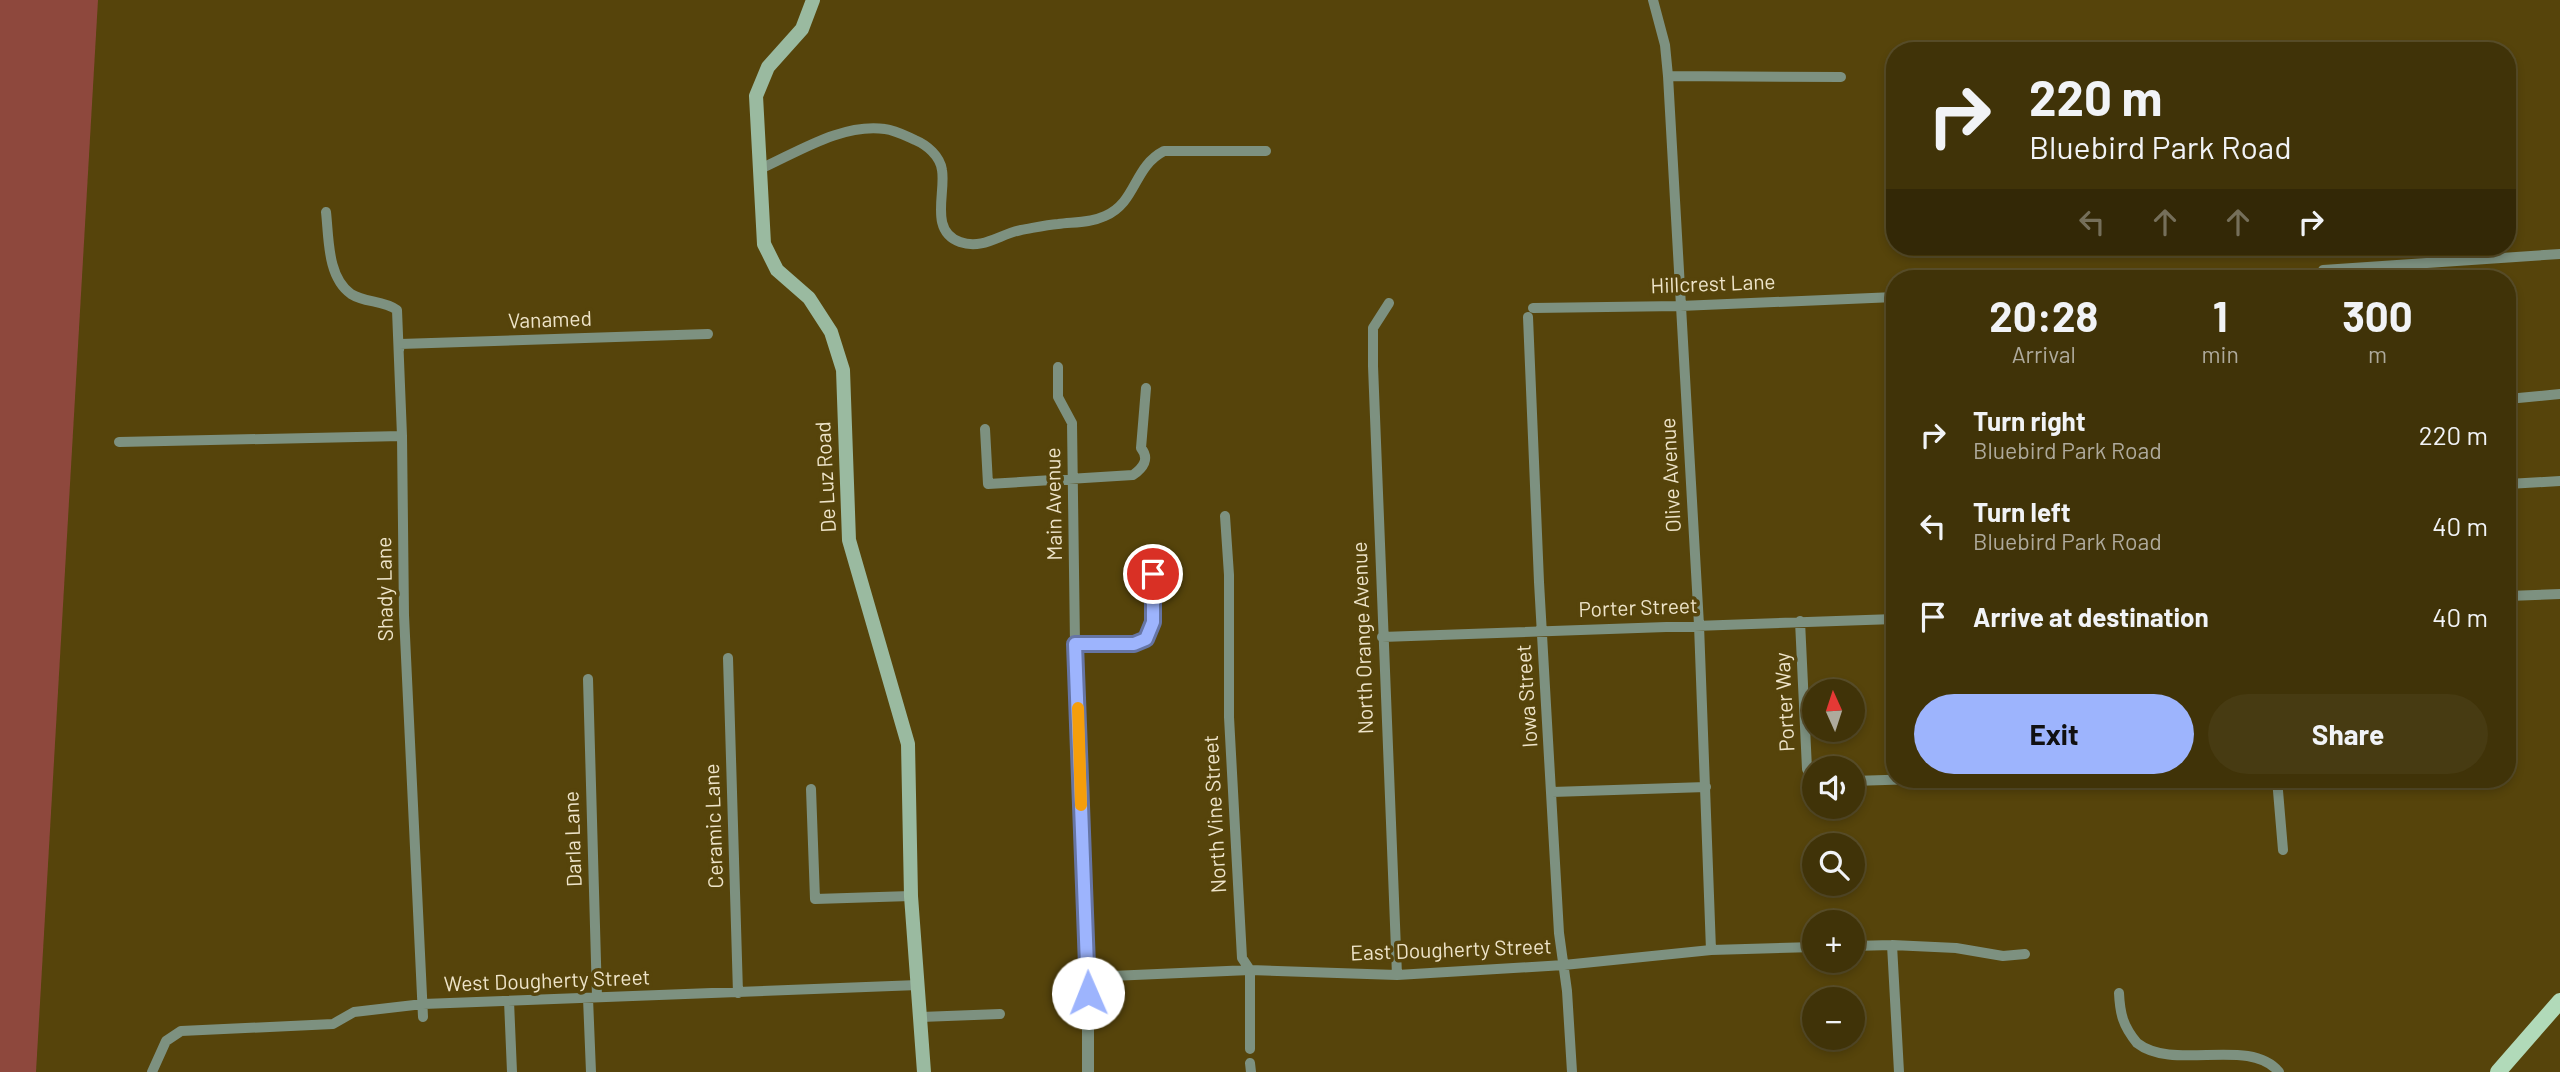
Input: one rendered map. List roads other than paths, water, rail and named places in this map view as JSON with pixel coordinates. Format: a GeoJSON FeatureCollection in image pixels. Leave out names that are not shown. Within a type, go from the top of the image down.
{"type":"FeatureCollection","features":[{"type":"Feature","properties":{"kind":"main road","name":"De Luz Road"},"geometry":{"type":"LineString","coordinates":[[813,0],[802,29],[768,66],[756,96],[764,244],[777,270],[809,298],[831,332],[842,370],[849,540],[908,744],[911,896],[924,1072]]}},
{"type":"Feature","properties":{"kind":"main road"},"geometry":{"type":"LineString","coordinates":[[2498,1072],[2560,1001]]}},
{"type":"Feature","properties":{"kind":"street","name":"Olive Avenue"},"geometry":{"type":"LineString","coordinates":[[1653,0],[1665,45],[1668,76],[1699,625],[1711,950]]}},
{"type":"Feature","properties":{"kind":"street"},"geometry":{"type":"LineString","coordinates":[[1668,76],[1841,77]]}},
{"type":"Feature","properties":{"kind":"street"},"geometry":{"type":"LineString","coordinates":[[760,169],[827,138],[867,128],[888,129],[922,143],[935,154],[942,170],[940,215],[945,230],[957,241],[973,244],[989,242],[1015,231],[1102,218],[1121,209],[1153,157],[1164,151],[1266,151]]}},
{"type":"Feature","properties":{"kind":"street","name":"Shady Lane"},"geometry":{"type":"LineString","coordinates":[[326,212],[333,271],[351,293],[386,302],[397,310],[402,436],[404,615],[423,1017]]}},
{"type":"Feature","properties":{"kind":"street"},"geometry":{"type":"LineString","coordinates":[[2323,270],[2560,254]]}},
{"type":"Feature","properties":{"kind":"street","name":"Hillcrest Lane"},"geometry":{"type":"LineString","coordinates":[[1530,312],[1886,297]]}},
{"type":"Feature","properties":{"kind":"street","name":"North Orange Avenue"},"geometry":{"type":"LineString","coordinates":[[1389,303],[1373,328],[1375,464],[1397,975]]}},
{"type":"Feature","properties":{"kind":"street","name":"Iowa Street"},"geometry":{"type":"LineString","coordinates":[[1530,312],[1542,631],[1559,933],[1572,1072]]}},
{"type":"Feature","properties":{"kind":"street","name":"Vanamed"},"geometry":{"type":"LineString","coordinates":[[399,351],[400,344],[708,334]]}},
{"type":"Feature","properties":{"kind":"street","name":"Main Avenue"},"geometry":{"type":"LineString","coordinates":[[1058,367],[1058,397],[1072,423],[1075,644],[1088,1010]]}},
{"type":"Feature","properties":{"kind":"street"},"geometry":{"type":"LineString","coordinates":[[985,429],[988,484],[1132,475],[1141,469],[1146,460],[1141,447],[1146,388]]}},
{"type":"Feature","properties":{"kind":"street"},"geometry":{"type":"LineString","coordinates":[[2516,398],[2560,394]]}},
{"type":"Feature","properties":{"kind":"street"},"geometry":{"type":"LineString","coordinates":[[119,442],[402,436]]}},
{"type":"Feature","properties":{"kind":"street"},"geometry":{"type":"LineString","coordinates":[[2516,484],[2560,481]]}},
{"type":"Feature","properties":{"kind":"street","name":"North Vine Street"},"geometry":{"type":"LineString","coordinates":[[1225,516],[1229,575],[1229,717],[1242,958],[1250,970],[1250,1049]]}},
{"type":"Feature","properties":{"kind":"street"},"geometry":{"type":"LineString","coordinates":[[1075,644],[1134,644],[1146,639],[1153,622],[1155,600],[1152,549]]}},
{"type":"Feature","properties":{"kind":"street"},"geometry":{"type":"LineString","coordinates":[[2516,596],[2560,594]]}},
{"type":"Feature","properties":{"kind":"street","name":"Porter Street"},"geometry":{"type":"LineString","coordinates":[[1382,637],[1886,619]]}},
{"type":"Feature","properties":{"kind":"street","name":"Porter Way"},"geometry":{"type":"LineString","coordinates":[[1800,621],[1806,756]]}},
{"type":"Feature","properties":{"kind":"street","name":"Ceramic Lane"},"geometry":{"type":"LineString","coordinates":[[728,659],[738,993]]}},
{"type":"Feature","properties":{"kind":"street","name":"Darla Lane"},"geometry":{"type":"LineString","coordinates":[[588,679],[593,998],[591,1072]]}},
{"type":"Feature","properties":{"kind":"street"},"geometry":{"type":"LineString","coordinates":[[1865,781],[1886,780]]}},
{"type":"Feature","properties":{"kind":"street"},"geometry":{"type":"LineString","coordinates":[[1552,792],[1706,786]]}},
{"type":"Feature","properties":{"kind":"street"},"geometry":{"type":"LineString","coordinates":[[2278,788],[2283,850]]}},
{"type":"Feature","properties":{"kind":"street"},"geometry":{"type":"LineString","coordinates":[[811,789],[815,899],[911,896]]}},
{"type":"Feature","properties":{"kind":"street"},"geometry":{"type":"LineString","coordinates":[[1892,945],[1899,1072]]}},
{"type":"Feature","properties":{"kind":"street"},"geometry":{"type":"LineString","coordinates":[[1865,946],[1956,948],[2003,956],[2025,954]]}},
{"type":"Feature","properties":{"kind":"street","name":"East Dougherty Street"},"geometry":{"type":"LineString","coordinates":[[1088,977],[1250,970],[1397,975],[1564,965],[1711,950],[1802,947]]}},
{"type":"Feature","properties":{"kind":"street","name":"West Dougherty Street"},"geometry":{"type":"LineString","coordinates":[[152,1072],[166,1041],[181,1031],[333,1024],[354,1012],[423,1004],[918,985]]}},
{"type":"Feature","properties":{"kind":"street"},"geometry":{"type":"LineString","coordinates":[[2119,993],[2120,1013],[2125,1029],[2143,1051],[2162,1060],[2194,1063],[2245,1058],[2270,1064],[2280,1072]]}},
{"type":"Feature","properties":{"kind":"street"},"geometry":{"type":"LineString","coordinates":[[509,1001],[512,1072]]}},
{"type":"Feature","properties":{"kind":"street"},"geometry":{"type":"LineString","coordinates":[[1088,1010],[1088,1072]]}},
{"type":"Feature","properties":{"kind":"street"},"geometry":{"type":"LineString","coordinates":[[921,1017],[1000,1014]]}}]}
